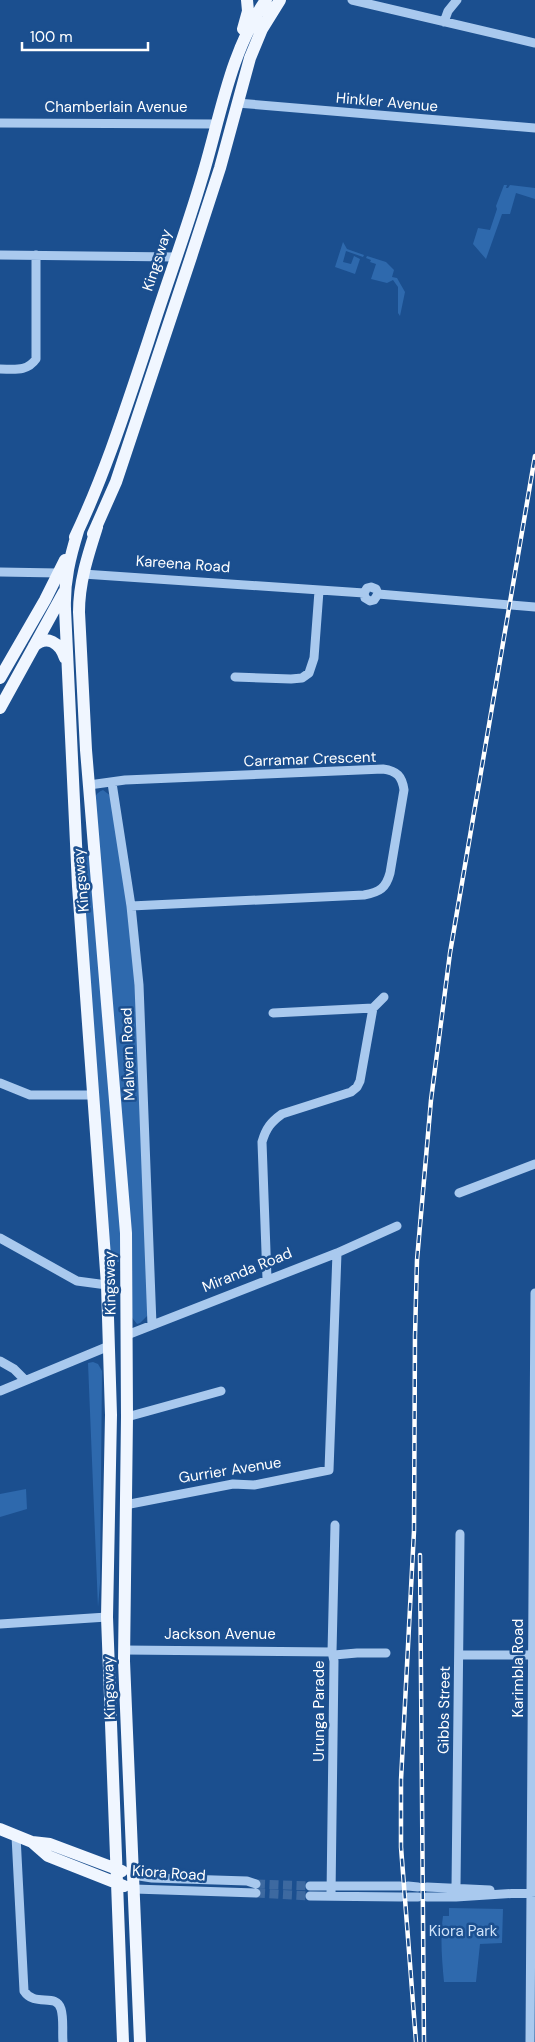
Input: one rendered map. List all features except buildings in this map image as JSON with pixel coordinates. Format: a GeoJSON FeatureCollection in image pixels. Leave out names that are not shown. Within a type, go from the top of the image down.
{"type":"FeatureCollection","features":[{"type":"Feature","properties":{"kind":"main road"},"geometry":{"type":"LineString","coordinates":[[230,74],[232,54],[247,15],[247,0]]}},
{"type":"Feature","properties":{"kind":"main road","name":"Kingsway"},"geometry":{"type":"LineString","coordinates":[[140,2042],[124,1650],[127,1417],[126,1233],[89,785],[79,594],[70,574],[78,532],[98,487],[115,440],[176,257],[201,181],[230,74],[252,24],[266,0]]}},
{"type":"Feature","properties":{"kind":"main road","name":"Kingsway"},"geometry":{"type":"LineString","coordinates":[[70,574],[96,527],[116,482],[191,257],[254,46],[280,0]]}},
{"type":"Feature","properties":{"kind":"main road"},"geometry":{"type":"LineString","coordinates":[[223,100],[237,104]]}},
{"type":"Feature","properties":{"kind":"main road","name":"Chamberlain Avenue"},"geometry":{"type":"LineString","coordinates":[[217,124],[231,127]]}},
{"type":"Feature","properties":{"kind":"main road"},"geometry":{"type":"LineString","coordinates":[[176,257],[191,257]]}},
{"type":"Feature","properties":{"kind":"main road"},"geometry":{"type":"LineString","coordinates":[[0,708],[65,590],[70,574]]}},
{"type":"Feature","properties":{"kind":"main road"},"geometry":{"type":"LineString","coordinates":[[0,678],[70,574]]}},
{"type":"Feature","properties":{"kind":"main road","name":"Kingsway"},"geometry":{"type":"LineString","coordinates":[[65,590],[72,786],[107,1285],[111,1415],[107,1617],[123,2042]]}},
{"type":"Feature","properties":{"kind":"main road"},"geometry":{"type":"LineString","coordinates":[[34,646],[42,640],[55,642],[62,651],[68,667]]}},
{"type":"Feature","properties":{"kind":"main road"},"geometry":{"type":"LineString","coordinates":[[72,786],[89,785]]}},
{"type":"Feature","properties":{"kind":"main road","name":"Miranda Road"},"geometry":{"type":"LineString","coordinates":[[109,1346],[127,1335]]}},
{"type":"Feature","properties":{"kind":"main road","name":"Gurrier Avenue"},"geometry":{"type":"LineString","coordinates":[[108,1507],[125,1504]]}},
{"type":"Feature","properties":{"kind":"main road","name":"Jackson Avenue"},"geometry":{"type":"LineString","coordinates":[[108,1649],[124,1650]]}},
{"type":"Feature","properties":{"kind":"main road","name":"Kiora Road"},"geometry":{"type":"LineString","coordinates":[[0,1829],[32,1842],[50,1844],[134,1875]]}},
{"type":"Feature","properties":{"kind":"main road","name":"Kiora Road"},"geometry":{"type":"LineString","coordinates":[[32,1842],[48,1856],[117,1885],[134,1889]]}},
{"type":"Feature","properties":{"kind":"street"},"geometry":{"type":"LineString","coordinates":[[352,0],[535,43]]}},
{"type":"Feature","properties":{"kind":"street"},"geometry":{"type":"LineString","coordinates":[[444,22],[448,11],[457,0]]}},
{"type":"Feature","properties":{"kind":"street","name":"Hinkler Avenue"},"geometry":{"type":"LineString","coordinates":[[237,104],[535,128]]}},
{"type":"Feature","properties":{"kind":"street","name":"Chamberlain Avenue"},"geometry":{"type":"LineString","coordinates":[[0,123],[217,124]]}},
{"type":"Feature","properties":{"kind":"street"},"geometry":{"type":"LineString","coordinates":[[0,255],[176,257]]}},
{"type":"Feature","properties":{"kind":"street"},"geometry":{"type":"LineString","coordinates":[[0,369],[24,369],[31,366],[36,359],[36,255]]}},
{"type":"Feature","properties":{"kind":"street","name":"Kareena Road"},"geometry":{"type":"LineString","coordinates":[[0,572],[185,580],[364,593],[367,588],[371,587],[376,589],[378,594],[535,607]]}},
{"type":"Feature","properties":{"kind":"street"},"geometry":{"type":"LineString","coordinates":[[235,677],[298,679],[309,673],[314,658],[319,591]]}},
{"type":"Feature","properties":{"kind":"street","name":"Carramar Crescent"},"geometry":{"type":"LineString","coordinates":[[89,785],[125,780],[383,769],[395,771],[403,779],[404,790],[388,884],[382,890],[364,895],[130,906]]}},
{"type":"Feature","properties":{"kind":"street","name":"Malvern Road"},"geometry":{"type":"LineString","coordinates":[[112,782],[139,985],[152,1325]]}},
{"type":"Feature","properties":{"kind":"street"},"geometry":{"type":"LineString","coordinates":[[267,1279],[262,1142],[266,1130],[273,1120],[282,1114],[351,1092],[357,1088],[360,1081],[373,1008],[384,997]]}},
{"type":"Feature","properties":{"kind":"street"},"geometry":{"type":"LineString","coordinates":[[273,1013],[373,1008]]}},
{"type":"Feature","properties":{"kind":"street"},"geometry":{"type":"LineString","coordinates":[[0,1083],[30,1095],[94,1095]]}},
{"type":"Feature","properties":{"kind":"street"},"geometry":{"type":"LineString","coordinates":[[459,1193],[535,1164]]}},
{"type":"Feature","properties":{"kind":"street","name":"Miranda Road"},"geometry":{"type":"LineString","coordinates":[[127,1335],[337,1252],[397,1226]]}},
{"type":"Feature","properties":{"kind":"street"},"geometry":{"type":"LineString","coordinates":[[0,1238],[77,1281],[107,1285]]}},
{"type":"Feature","properties":{"kind":"street","name":"Gurrier Avenue"},"geometry":{"type":"LineString","coordinates":[[125,1504],[234,1484],[254,1485],[328,1470],[337,1252]]}},
{"type":"Feature","properties":{"kind":"street","name":"Karimbla Road"},"geometry":{"type":"LineString","coordinates":[[530,2042],[533,1892],[532,1655],[534,1627],[535,1293]]}},
{"type":"Feature","properties":{"kind":"street"},"geometry":{"type":"LineString","coordinates":[[0,1391],[109,1346]]}},
{"type":"Feature","properties":{"kind":"street"},"geometry":{"type":"LineString","coordinates":[[0,1361],[25,1380]]}},
{"type":"Feature","properties":{"kind":"street"},"geometry":{"type":"LineString","coordinates":[[127,1417],[221,1391]]}},
{"type":"Feature","properties":{"kind":"street","name":"Urunga Parade"},"geometry":{"type":"LineString","coordinates":[[331,1896],[335,1525]]}},
{"type":"Feature","properties":{"kind":"street","name":"Gibbs Street"},"geometry":{"type":"LineString","coordinates":[[456,1887],[460,1534]]}},
{"type":"Feature","properties":{"kind":"street"},"geometry":{"type":"LineString","coordinates":[[0,1624],[107,1617]]}},
{"type":"Feature","properties":{"kind":"street","name":"Jackson Avenue"},"geometry":{"type":"LineString","coordinates":[[124,1650],[386,1654]]}},
{"type":"Feature","properties":{"kind":"street"},"geometry":{"type":"LineString","coordinates":[[459,1655],[532,1655]]}},
{"type":"Feature","properties":{"kind":"street"},"geometry":{"type":"LineString","coordinates":[[16,1836],[24,1991],[28,1997],[34,2000],[53,2001],[59,2004],[62,2010],[62,2042]]}},
{"type":"Feature","properties":{"kind":"street","name":"Kiora Road"},"geometry":{"type":"LineString","coordinates":[[134,1875],[152,1878],[247,1881],[256,1884]]}},
{"type":"Feature","properties":{"kind":"street"},"geometry":{"type":"LineString","coordinates":[[310,1886],[456,1887],[533,1892]]}},
{"type":"Feature","properties":{"kind":"street","name":"Kiora Road"},"geometry":{"type":"LineString","coordinates":[[134,1889],[256,1893]]}},
{"type":"Feature","properties":{"kind":"street"},"geometry":{"type":"LineString","coordinates":[[310,1896],[456,1897],[512,1892]]}},
{"type":"Feature","properties":{"kind":"green space"},"geometry":{"type":"Polygon","coordinates":[[[504,185],[507,185],[506,188],[510,185],[535,188],[535,199],[516,193],[510,214],[502,214],[486,259],[473,244],[478,228],[490,230],[504,185]]]}},
{"type":"Feature","properties":{"kind":"green space"},"geometry":{"type":"Polygon","coordinates":[[[343,242],[347,249],[364,255],[363,257],[346,251],[343,262],[351,264],[354,256],[360,259],[355,274],[335,267],[343,242]]]}},
{"type":"Feature","properties":{"kind":"green space"},"geometry":{"type":"Polygon","coordinates":[[[367,256],[386,262],[394,270],[392,277],[397,278],[405,292],[400,316],[398,313],[398,287],[393,280],[387,283],[371,279],[376,264],[370,262],[371,260],[366,258],[367,256]]]}},
{"type":"Feature","properties":{"kind":"green space"},"geometry":{"type":"Polygon","coordinates":[[[103,790],[115,799],[131,906],[152,1311],[137,1324],[127,1311],[124,1217],[119,1262],[106,1263],[82,854],[95,853],[92,808],[97,794],[103,790]]]}},
{"type":"Feature","properties":{"kind":"green space"},"geometry":{"type":"Polygon","coordinates":[[[88,1363],[98,1364],[102,1371],[100,1583],[98,1607],[88,1363]]]}},
{"type":"Feature","properties":{"kind":"green space"},"geometry":{"type":"Polygon","coordinates":[[[26,1489],[27,1509],[0,1517],[0,1494],[26,1489]]]}},
{"type":"Feature","properties":{"kind":"green space","name":"Kiora Park"},"geometry":{"type":"Polygon","coordinates":[[[449,1908],[503,1909],[502,1943],[480,1944],[476,1982],[444,1982],[442,1924],[443,1916],[449,1916],[449,1908]]]}},
{"type":"Feature","properties":{"kind":"tunnel"},"geometry":{"type":"LineString","coordinates":[[256,1884],[310,1886]]}},
{"type":"Feature","properties":{"kind":"tunnel"},"geometry":{"type":"LineString","coordinates":[[256,1893],[310,1896]]}},
{"type":"Feature","properties":{"kind":"railway"},"geometry":{"type":"LineString","coordinates":[[416,2042],[401,1847],[401,1780],[414,1531],[417,1260],[431,1100],[450,953],[535,456]]}},
{"type":"Feature","properties":{"kind":"railway"},"geometry":{"type":"LineString","coordinates":[[420,1555],[424,2042]]}}]}
